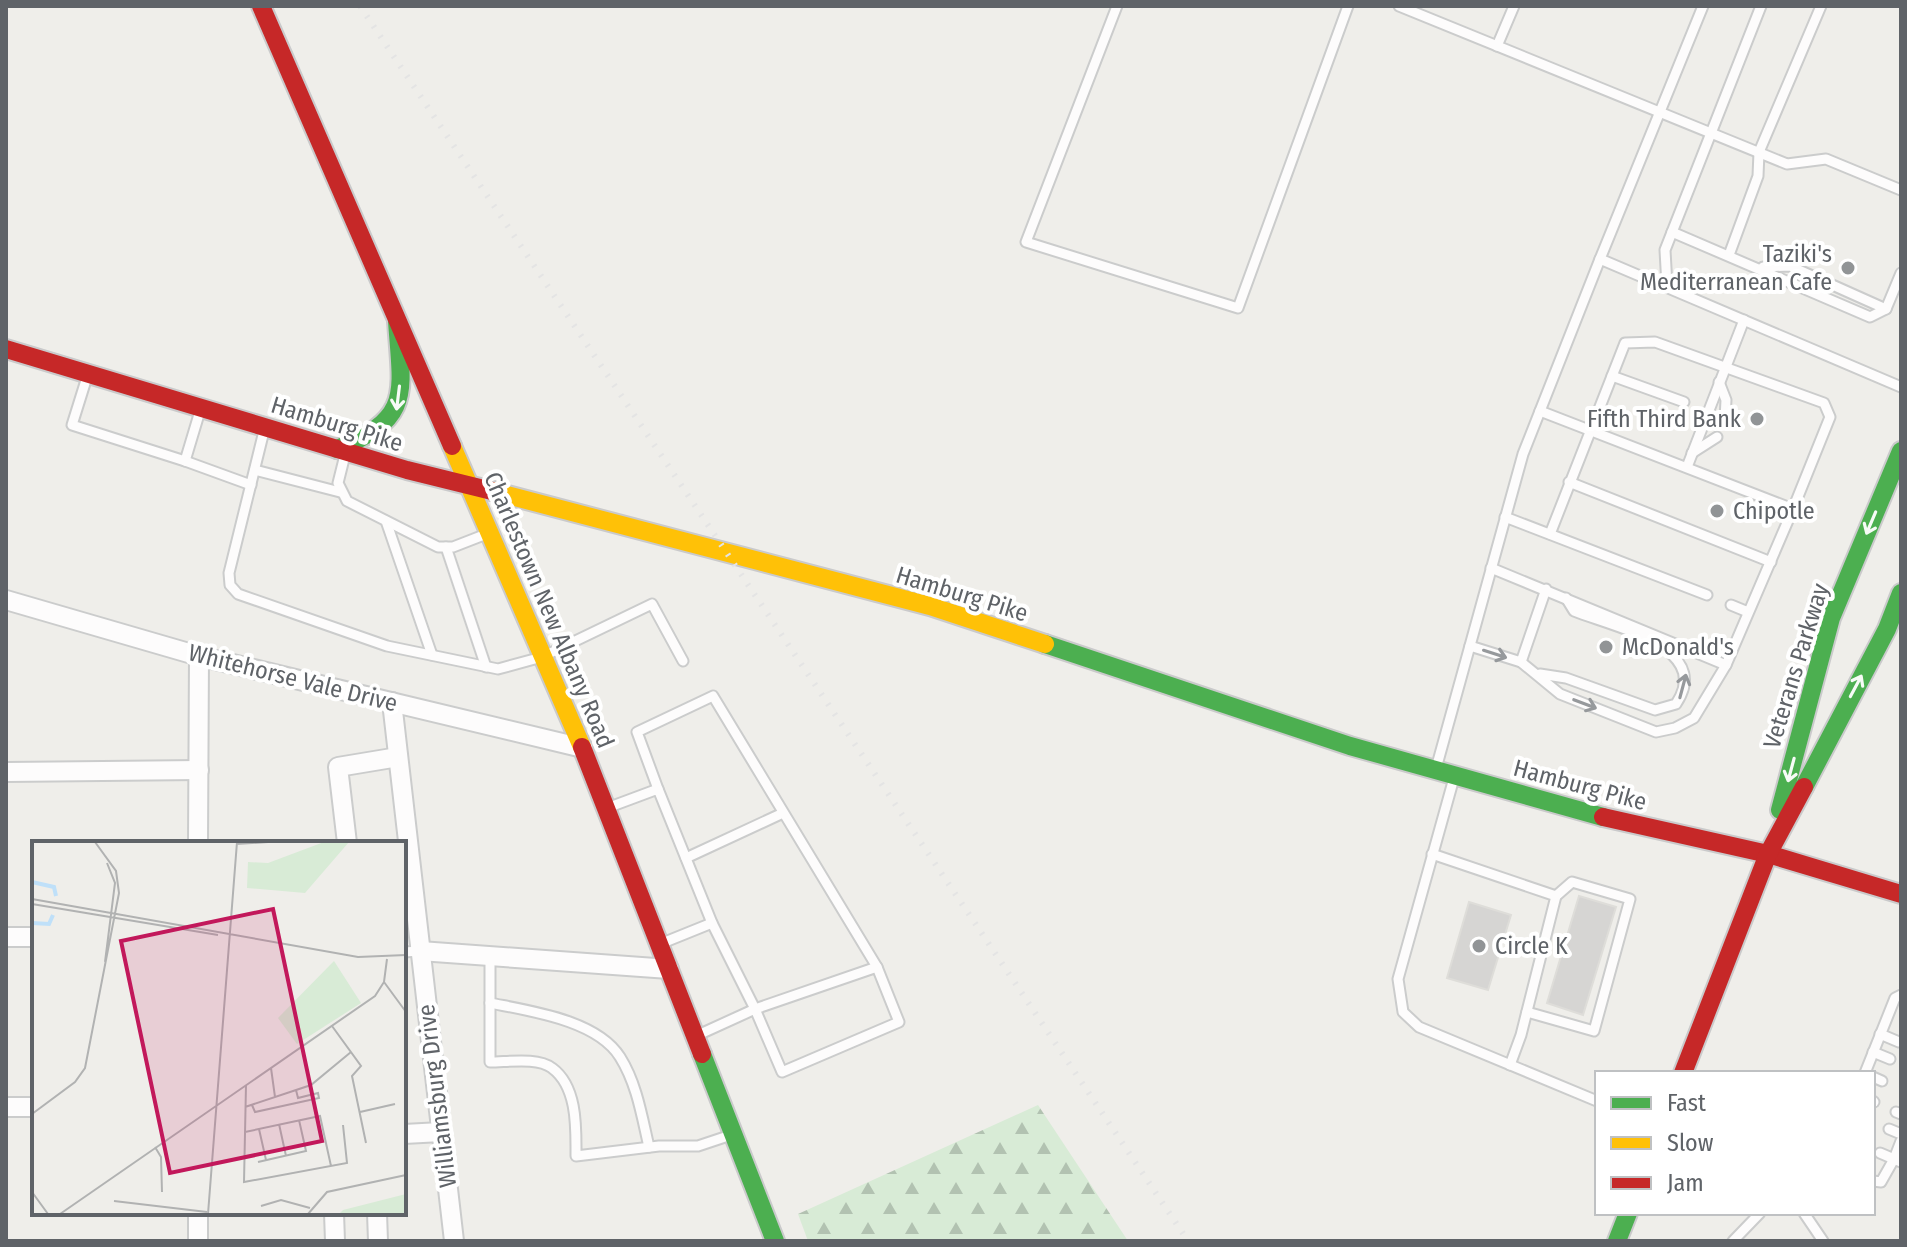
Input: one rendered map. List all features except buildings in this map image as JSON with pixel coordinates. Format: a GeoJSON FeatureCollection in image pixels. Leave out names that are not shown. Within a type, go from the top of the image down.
{"type":"FeatureCollection","features":[{"type":"Feature","properties":{"kind":"main road","name":"Charlestown New Albany Road"},"geometry":{"type":"LineString","coordinates":[[261,6],[583,748],[775,1241]]}},
{"type":"Feature","properties":{"kind":"main road"},"geometry":{"type":"LineString","coordinates":[[341,450],[373,435],[397,412],[400,396],[397,321]]}},
{"type":"Feature","properties":{"kind":"main road","name":"Hamburg Pike"},"geometry":{"type":"LineString","coordinates":[[6,349],[341,450],[930,606],[1350,746],[1634,826],[1768,854],[1901,894]]}},
{"type":"Feature","properties":{"kind":"main road","name":"Veterans Parkway"},"geometry":{"type":"LineString","coordinates":[[1684,1071],[1768,854],[1831,618],[1901,451]]}},
{"type":"Feature","properties":{"kind":"main road","name":"Veterans Parkway"},"geometry":{"type":"LineString","coordinates":[[1768,854],[1887,629],[1901,593]]}},
{"type":"Feature","properties":{"kind":"main road"},"geometry":{"type":"LineString","coordinates":[[1617,1241],[1627,1215]]}},
{"type":"Feature","properties":{"kind":"street","name":"Whitehorse Vale Drive"},"geometry":{"type":"LineString","coordinates":[[6,600],[199,656],[583,748]]}},
{"type":"Feature","properties":{"kind":"street"},"geometry":{"type":"LineString","coordinates":[[198,841],[199,656]]}},
{"type":"Feature","properties":{"kind":"street","name":"Williamsburg Drive"},"geometry":{"type":"LineString","coordinates":[[392,702],[404,841]]}},
{"type":"Feature","properties":{"kind":"street"},"geometry":{"type":"LineString","coordinates":[[347,841],[338,767],[398,757]]}},
{"type":"Feature","properties":{"kind":"street"},"geometry":{"type":"LineString","coordinates":[[6,772],[199,770]]}},
{"type":"Feature","properties":{"kind":"street","name":"Williamsburg Drive"},"geometry":{"type":"LineString","coordinates":[[406,868],[412,952],[441,1132],[454,1241]]}},
{"type":"Feature","properties":{"kind":"street"},"geometry":{"type":"LineString","coordinates":[[6,937],[32,937]]}},
{"type":"Feature","properties":{"kind":"street"},"geometry":{"type":"LineString","coordinates":[[412,952],[669,969]]}},
{"type":"Feature","properties":{"kind":"street"},"geometry":{"type":"LineString","coordinates":[[6,1107],[32,1107]]}},
{"type":"Feature","properties":{"kind":"street"},"geometry":{"type":"LineString","coordinates":[[406,1134],[441,1132]]}},
{"type":"Feature","properties":{"kind":"street"},"geometry":{"type":"LineString","coordinates":[[198,1215],[198,1241]]}},
{"type":"Feature","properties":{"kind":"street"},"geometry":{"type":"LineString","coordinates":[[334,1215],[335,1241]]}},
{"type":"Feature","properties":{"kind":"street"},"geometry":{"type":"LineString","coordinates":[[377,1215],[378,1241]]}},
{"type":"Feature","properties":{"kind":"lane"},"geometry":{"type":"LineString","coordinates":[[1117,6],[1026,242],[1238,308],[1348,6]]}},
{"type":"Feature","properties":{"kind":"lane"},"geometry":{"type":"LineString","coordinates":[[1399,6],[1787,164],[1826,159],[1901,190]]}},
{"type":"Feature","properties":{"kind":"lane"},"geometry":{"type":"LineString","coordinates":[[1497,46],[1514,6]]}},
{"type":"Feature","properties":{"kind":"lane"},"geometry":{"type":"LineString","coordinates":[[1436,770],[1505,517],[1540,411],[1703,6]]}},
{"type":"Feature","properties":{"kind":"lane"},"geometry":{"type":"LineString","coordinates":[[1667,286],[1665,250],[1761,6]]}},
{"type":"Feature","properties":{"kind":"lane"},"geometry":{"type":"LineString","coordinates":[[1729,255],[1758,176],[1759,152],[1821,6]]}},
{"type":"Feature","properties":{"kind":"lane"},"geometry":{"type":"LineString","coordinates":[[1672,232],[1760,267],[1870,317],[1886,309],[1901,273]]}},
{"type":"Feature","properties":{"kind":"lane"},"geometry":{"type":"LineString","coordinates":[[1600,259],[1901,387]]}},
{"type":"Feature","properties":{"kind":"lane"},"geometry":{"type":"LineString","coordinates":[[1687,467],[1744,320]]}},
{"type":"Feature","properties":{"kind":"lane"},"geometry":{"type":"LineString","coordinates":[[1470,646],[1521,662],[1540,674],[1560,694],[1656,732],[1675,728],[1694,718],[1726,665],[1793,509],[1830,417],[1824,403],[1655,342],[1625,343],[1550,534]]}},
{"type":"Feature","properties":{"kind":"lane"},"geometry":{"type":"LineString","coordinates":[[88,374],[72,425],[251,485]]}},
{"type":"Feature","properties":{"kind":"lane"},"geometry":{"type":"LineString","coordinates":[[1612,376],[1684,402]]}},
{"type":"Feature","properties":{"kind":"lane"},"geometry":{"type":"LineString","coordinates":[[1719,382],[1726,400],[1725,419]]}},
{"type":"Feature","properties":{"kind":"lane"},"geometry":{"type":"LineString","coordinates":[[185,461],[201,408]]}},
{"type":"Feature","properties":{"kind":"lane"},"geometry":{"type":"LineString","coordinates":[[1540,411],[1793,509]]}},
{"type":"Feature","properties":{"kind":"lane"},"geometry":{"type":"LineString","coordinates":[[265,428],[229,573],[230,585],[238,594],[387,646],[498,669],[542,657],[652,604],[683,661]]}},
{"type":"Feature","properties":{"kind":"lane"},"geometry":{"type":"LineString","coordinates":[[1692,453],[1717,437]]}},
{"type":"Feature","properties":{"kind":"lane"},"geometry":{"type":"LineString","coordinates":[[341,450],[338,483],[347,501],[417,538],[446,547],[489,533]]}},
{"type":"Feature","properties":{"kind":"lane"},"geometry":{"type":"LineString","coordinates":[[255,470],[340,492]]}},
{"type":"Feature","properties":{"kind":"lane"},"geometry":{"type":"LineString","coordinates":[[1569,482],[1771,562]]}},
{"type":"Feature","properties":{"kind":"lane"},"geometry":{"type":"LineString","coordinates":[[1505,517],[1707,595]]}},
{"type":"Feature","properties":{"kind":"lane"},"geometry":{"type":"LineString","coordinates":[[386,521],[432,655]]}},
{"type":"Feature","properties":{"kind":"lane"},"geometry":{"type":"LineString","coordinates":[[446,547],[486,667]]}},
{"type":"Feature","properties":{"kind":"lane"},"geometry":{"type":"LineString","coordinates":[[1491,568],[1726,665]]}},
{"type":"Feature","properties":{"kind":"lane"},"geometry":{"type":"LineString","coordinates":[[1521,662],[1546,589]]}},
{"type":"Feature","properties":{"kind":"lane"},"geometry":{"type":"LineString","coordinates":[[1540,674],[1566,678],[1655,710],[1676,704],[1685,691],[1687,674],[1681,659],[1666,649],[1574,611],[1566,598]]}},
{"type":"Feature","properties":{"kind":"lane"},"geometry":{"type":"LineString","coordinates":[[1731,605],[1748,612]]}},
{"type":"Feature","properties":{"kind":"lane"},"geometry":{"type":"LineString","coordinates":[[713,696],[783,813],[877,967],[899,1022],[782,1072],[712,923],[637,732],[713,696]]}},
{"type":"Feature","properties":{"kind":"lane"},"geometry":{"type":"LineString","coordinates":[[1455,775],[1398,979],[1399,1003],[1403,1012],[1419,1027],[1595,1100]]}},
{"type":"Feature","properties":{"kind":"lane"},"geometry":{"type":"LineString","coordinates":[[607,808],[658,789]]}},
{"type":"Feature","properties":{"kind":"lane"},"geometry":{"type":"LineString","coordinates":[[686,858],[783,813]]}},
{"type":"Feature","properties":{"kind":"lane"},"geometry":{"type":"LineString","coordinates":[[1432,854],[1556,896]]}},
{"type":"Feature","properties":{"kind":"lane"},"geometry":{"type":"LineString","coordinates":[[1510,1065],[1527,1012],[1556,896],[1572,882],[1630,899],[1594,1031],[1527,1012]]}},
{"type":"Feature","properties":{"kind":"lane"},"geometry":{"type":"LineString","coordinates":[[659,944],[712,923]]}},
{"type":"Feature","properties":{"kind":"lane"},"geometry":{"type":"LineString","coordinates":[[490,956],[490,1062],[533,1062],[552,1067],[564,1082],[576,1115],[576,1156],[649,1147],[698,1146],[733,1134]]}},
{"type":"Feature","properties":{"kind":"lane"},"geometry":{"type":"LineString","coordinates":[[695,1036],[755,1009],[877,967]]}},
{"type":"Feature","properties":{"kind":"lane"},"geometry":{"type":"LineString","coordinates":[[1866,1071],[1895,998],[1901,995]]}},
{"type":"Feature","properties":{"kind":"lane"},"geometry":{"type":"LineString","coordinates":[[490,1003],[579,1025],[619,1054],[634,1086],[649,1147]]}},
{"type":"Feature","properties":{"kind":"lane"},"geometry":{"type":"LineString","coordinates":[[1889,1012],[1901,1017]]}},
{"type":"Feature","properties":{"kind":"lane"},"geometry":{"type":"LineString","coordinates":[[1880,1034],[1899,1042]]}},
{"type":"Feature","properties":{"kind":"lane"},"geometry":{"type":"LineString","coordinates":[[1873,1052],[1890,1059]]}},
{"type":"Feature","properties":{"kind":"lane"},"geometry":{"type":"LineString","coordinates":[[1889,1129],[1901,1134]]}},
{"type":"Feature","properties":{"kind":"lane"},"geometry":{"type":"LineString","coordinates":[[1875,1181],[1881,1182],[1898,1160],[1901,1141]]}},
{"type":"Feature","properties":{"kind":"lane"},"geometry":{"type":"LineString","coordinates":[[1880,1153],[1898,1160]]}},
{"type":"Feature","properties":{"kind":"lane"},"geometry":{"type":"LineString","coordinates":[[1733,1241],[1758,1215]]}},
{"type":"Feature","properties":{"kind":"lane"},"geometry":{"type":"LineString","coordinates":[[1805,1215],[1823,1241]]}},
{"type":"Feature","properties":{"kind":"green space"},"geometry":{"type":"Polygon","coordinates":[[[1038,1105],[1128,1241],[808,1241],[798,1214],[1038,1105]]]}},
{"type":"Feature","properties":{"kind":"railway"},"geometry":{"type":"LineString","coordinates":[[360,6],[1188,1241]]}},
{"type":"Feature","properties":{"kind":"traffic: fast"},"geometry":{"type":"LineString","coordinates":[[337,449],[362,438],[391,414],[400,385],[397,321]]}},
{"type":"Feature","properties":{"kind":"traffic: fast"},"geometry":{"type":"LineString","coordinates":[[1780,810],[1831,618],[1901,451]]}},
{"type":"Feature","properties":{"kind":"traffic: fast"},"geometry":{"type":"LineString","coordinates":[[1804,787],[1887,629],[1901,593]]}},
{"type":"Feature","properties":{"kind":"traffic: fast"},"geometry":{"type":"LineString","coordinates":[[1045,644],[1350,746],[1603,817]]}},
{"type":"Feature","properties":{"kind":"traffic: fast"},"geometry":{"type":"LineString","coordinates":[[702,1054],[775,1241]]}},
{"type":"Feature","properties":{"kind":"traffic: fast"},"geometry":{"type":"LineString","coordinates":[[1617,1241],[1627,1215]]}},
{"type":"Feature","properties":{"kind":"traffic: slow"},"geometry":{"type":"LineString","coordinates":[[452,446],[582,747]]}},
{"type":"Feature","properties":{"kind":"traffic: slow"},"geometry":{"type":"LineString","coordinates":[[492,491],[930,606],[1045,644]]}},
{"type":"Feature","properties":{"kind":"traffic: jam"},"geometry":{"type":"LineString","coordinates":[[261,6],[452,446]]}},
{"type":"Feature","properties":{"kind":"traffic: jam"},"geometry":{"type":"LineString","coordinates":[[6,349],[407,470],[492,491]]}},
{"type":"Feature","properties":{"kind":"traffic: jam"},"geometry":{"type":"LineString","coordinates":[[582,747],[702,1054]]}},
{"type":"Feature","properties":{"kind":"traffic: jam"},"geometry":{"type":"LineString","coordinates":[[1684,1071],[1768,854],[1804,787]]}},
{"type":"Feature","properties":{"kind":"traffic: jam"},"geometry":{"type":"LineString","coordinates":[[1603,817],[1768,854],[1901,894]]}},
{"type":"Feature","properties":{"kind":"place","name":"Taziki's Mediterranean Cafe"},"geometry":{"type":"Point","coordinates":[1848,268]}},
{"type":"Feature","properties":{"kind":"place","name":"Fifth Third Bank"},"geometry":{"type":"Point","coordinates":[1757,419]}},
{"type":"Feature","properties":{"kind":"place","name":"Chipotle"},"geometry":{"type":"Point","coordinates":[1717,511]}},
{"type":"Feature","properties":{"kind":"place","name":"McDonald's"},"geometry":{"type":"Point","coordinates":[1606,647]}},
{"type":"Feature","properties":{"kind":"place","name":"Circle K"},"geometry":{"type":"Point","coordinates":[1479,946]}}]}
